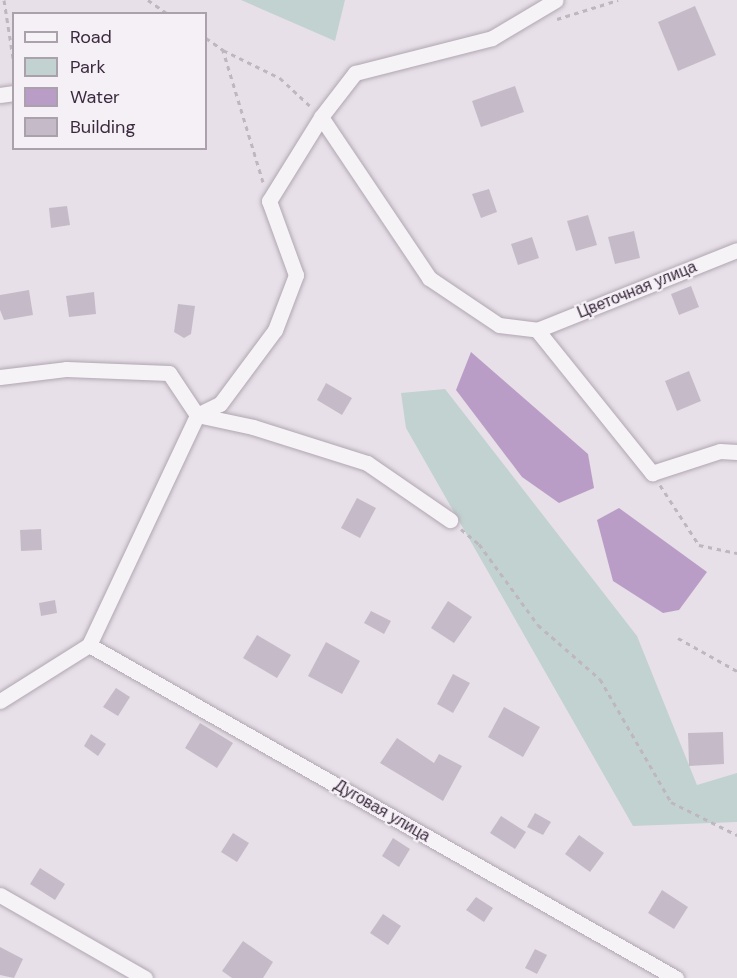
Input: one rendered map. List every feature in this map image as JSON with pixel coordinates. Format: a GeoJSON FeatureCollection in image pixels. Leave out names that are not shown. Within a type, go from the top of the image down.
{"type":"FeatureCollection","features":[{"type":"Feature","properties":{"kind":"street"},"geometry":{"type":"LineString","coordinates":[[0,701],[89,645],[197,415],[220,404],[275,330],[296,275],[269,201],[321,117],[355,73],[492,38],[556,0]]}},
{"type":"Feature","properties":{"kind":"street"},"geometry":{"type":"LineString","coordinates":[[321,117],[429,278],[500,325],[537,330],[652,473],[720,452],[737,452]]}},
{"type":"Feature","properties":{"kind":"street","name":"Цветочная улица"},"geometry":{"type":"LineString","coordinates":[[537,330],[737,250]]}},
{"type":"Feature","properties":{"kind":"street"},"geometry":{"type":"LineString","coordinates":[[0,377],[66,369],[169,373],[197,415],[253,427],[367,463],[450,520]]}},
{"type":"Feature","properties":{"kind":"street","name":"Дуговая улица"},"geometry":{"type":"LineString","coordinates":[[89,645],[676,978]]}},
{"type":"Feature","properties":{"kind":"street"},"geometry":{"type":"LineString","coordinates":[[0,895],[145,978]]}},
{"type":"Feature","properties":{"kind":"path"},"geometry":{"type":"LineString","coordinates":[[4,0],[12,51]]}},
{"type":"Feature","properties":{"kind":"path"},"geometry":{"type":"LineString","coordinates":[[148,0],[165,12]]}},
{"type":"Feature","properties":{"kind":"path"},"geometry":{"type":"LineString","coordinates":[[207,39],[223,50],[280,78],[321,117]]}},
{"type":"Feature","properties":{"kind":"path"},"geometry":{"type":"LineString","coordinates":[[223,50],[269,201]]}},
{"type":"Feature","properties":{"kind":"path"},"geometry":{"type":"LineString","coordinates":[[652,473],[699,545],[737,553]]}},
{"type":"Feature","properties":{"kind":"path"},"geometry":{"type":"LineString","coordinates":[[450,520],[479,544],[538,625],[600,679],[671,801],[737,835]]}},
{"type":"Feature","properties":{"kind":"path"},"geometry":{"type":"LineString","coordinates":[[678,638],[737,671]]}},
{"type":"Feature","properties":{"kind":"green space"},"geometry":{"type":"Polygon","coordinates":[[[241,0],[345,0],[335,41],[241,0]]]}},
{"type":"Feature","properties":{"kind":"green space"},"geometry":{"type":"Polygon","coordinates":[[[445,389],[637,636],[697,785],[737,773],[737,822],[633,826],[406,428],[401,393],[445,389]]]}},
{"type":"Feature","properties":{"kind":"water"},"geometry":{"type":"Polygon","coordinates":[[[471,352],[588,454],[594,488],[559,503],[522,477],[456,390],[471,352]]]}},
{"type":"Feature","properties":{"kind":"water"},"geometry":{"type":"Polygon","coordinates":[[[619,508],[707,572],[679,610],[663,613],[613,581],[597,520],[619,508]]]}},
{"type":"Feature","properties":{"kind":"building"},"geometry":{"type":"Polygon","coordinates":[[[695,6],[716,55],[678,71],[658,22],[695,6]]]}},
{"type":"Feature","properties":{"kind":"building"},"geometry":{"type":"Polygon","coordinates":[[[515,86],[524,112],[481,127],[472,101],[515,86]]]}},
{"type":"Feature","properties":{"kind":"building"},"geometry":{"type":"Polygon","coordinates":[[[489,189],[497,212],[481,218],[472,194],[489,189]]]}},
{"type":"Feature","properties":{"kind":"building"},"geometry":{"type":"Polygon","coordinates":[[[67,206],[70,225],[51,228],[49,208],[67,206]]]}},
{"type":"Feature","properties":{"kind":"building"},"geometry":{"type":"Polygon","coordinates":[[[588,215],[597,245],[576,251],[567,221],[588,215]]]}},
{"type":"Feature","properties":{"kind":"building"},"geometry":{"type":"Polygon","coordinates":[[[634,231],[640,258],[615,264],[608,237],[634,231]]]}},
{"type":"Feature","properties":{"kind":"building"},"geometry":{"type":"Polygon","coordinates":[[[532,237],[539,258],[518,265],[511,244],[532,237]]]}},
{"type":"Feature","properties":{"kind":"building"},"geometry":{"type":"Polygon","coordinates":[[[691,286],[699,307],[679,315],[671,294],[691,286]]]}},
{"type":"Feature","properties":{"kind":"building"},"geometry":{"type":"Polygon","coordinates":[[[29,290],[33,315],[4,320],[0,310],[0,295],[29,290]]]}},
{"type":"Feature","properties":{"kind":"building"},"geometry":{"type":"Polygon","coordinates":[[[94,292],[96,314],[69,317],[66,296],[94,292]]]}},
{"type":"Feature","properties":{"kind":"building"},"geometry":{"type":"Polygon","coordinates":[[[178,304],[195,306],[191,334],[184,338],[174,332],[178,304]]]}},
{"type":"Feature","properties":{"kind":"building"},"geometry":{"type":"Polygon","coordinates":[[[689,371],[701,401],[677,411],[665,381],[689,371]]]}},
{"type":"Feature","properties":{"kind":"building"},"geometry":{"type":"Polygon","coordinates":[[[326,383],[352,398],[342,415],[317,400],[326,383]]]}},
{"type":"Feature","properties":{"kind":"building"},"geometry":{"type":"Polygon","coordinates":[[[357,498],[376,508],[360,538],[341,528],[357,498]]]}},
{"type":"Feature","properties":{"kind":"building"},"geometry":{"type":"Polygon","coordinates":[[[41,529],[42,550],[21,551],[20,530],[41,529]]]}},
{"type":"Feature","properties":{"kind":"building"},"geometry":{"type":"Polygon","coordinates":[[[55,600],[57,613],[41,616],[39,603],[55,600]]]}},
{"type":"Feature","properties":{"kind":"building"},"geometry":{"type":"Polygon","coordinates":[[[448,601],[472,617],[454,643],[431,628],[448,601]]]}},
{"type":"Feature","properties":{"kind":"building"},"geometry":{"type":"Polygon","coordinates":[[[371,611],[391,621],[384,634],[364,623],[371,611]]]}},
{"type":"Feature","properties":{"kind":"building"},"geometry":{"type":"Polygon","coordinates":[[[257,635],[291,655],[277,678],[243,658],[257,635]]]}},
{"type":"Feature","properties":{"kind":"building"},"geometry":{"type":"Polygon","coordinates":[[[326,642],[360,661],[342,694],[308,676],[326,642]]]}},
{"type":"Feature","properties":{"kind":"building"},"geometry":{"type":"Polygon","coordinates":[[[453,674],[470,683],[453,713],[437,704],[453,674]]]}},
{"type":"Feature","properties":{"kind":"building"},"geometry":{"type":"Polygon","coordinates":[[[116,688],[130,697],[118,716],[103,707],[116,688]]]}},
{"type":"Feature","properties":{"kind":"building"},"geometry":{"type":"Polygon","coordinates":[[[504,707],[540,727],[523,757],[488,737],[504,707]]]}},
{"type":"Feature","properties":{"kind":"building"},"geometry":{"type":"Polygon","coordinates":[[[200,723],[233,743],[217,768],[185,748],[200,723]]]}},
{"type":"Feature","properties":{"kind":"building"},"geometry":{"type":"Polygon","coordinates":[[[723,732],[724,764],[689,766],[688,733],[723,732]]]}},
{"type":"Feature","properties":{"kind":"building"},"geometry":{"type":"Polygon","coordinates":[[[91,734],[106,744],[98,756],[84,746],[91,734]]]}},
{"type":"Feature","properties":{"kind":"building"},"geometry":{"type":"Polygon","coordinates":[[[397,738],[434,763],[439,754],[462,766],[443,801],[380,763],[397,738]]]}},
{"type":"Feature","properties":{"kind":"building"},"geometry":{"type":"Polygon","coordinates":[[[535,813],[551,822],[543,835],[527,827],[535,813]]]}},
{"type":"Feature","properties":{"kind":"building"},"geometry":{"type":"Polygon","coordinates":[[[501,816],[526,832],[515,849],[490,833],[501,816]]]}},
{"type":"Feature","properties":{"kind":"building"},"geometry":{"type":"Polygon","coordinates":[[[233,833],[249,843],[237,862],[221,852],[233,833]]]}},
{"type":"Feature","properties":{"kind":"building"},"geometry":{"type":"Polygon","coordinates":[[[579,835],[604,853],[590,872],[565,854],[579,835]]]}},
{"type":"Feature","properties":{"kind":"building"},"geometry":{"type":"Polygon","coordinates":[[[393,838],[410,849],[399,867],[382,856],[393,838]]]}},
{"type":"Feature","properties":{"kind":"building"},"geometry":{"type":"Polygon","coordinates":[[[40,868],[65,884],[55,900],[30,884],[40,868]]]}},
{"type":"Feature","properties":{"kind":"building"},"geometry":{"type":"Polygon","coordinates":[[[662,890],[688,907],[674,929],[648,913],[662,890]]]}},
{"type":"Feature","properties":{"kind":"building"},"geometry":{"type":"Polygon","coordinates":[[[476,897],[493,908],[484,922],[466,910],[476,897]]]}},
{"type":"Feature","properties":{"kind":"building"},"geometry":{"type":"Polygon","coordinates":[[[383,914],[401,926],[388,945],[370,933],[383,914]]]}},
{"type":"Feature","properties":{"kind":"building"},"geometry":{"type":"Polygon","coordinates":[[[243,941],[273,962],[263,978],[232,978],[222,971],[243,941]]]}},
{"type":"Feature","properties":{"kind":"building"},"geometry":{"type":"Polygon","coordinates":[[[0,947],[23,959],[14,978],[0,975],[0,947]]]}},
{"type":"Feature","properties":{"kind":"building"},"geometry":{"type":"Polygon","coordinates":[[[535,949],[547,955],[537,974],[525,968],[535,949]]]}}]}
